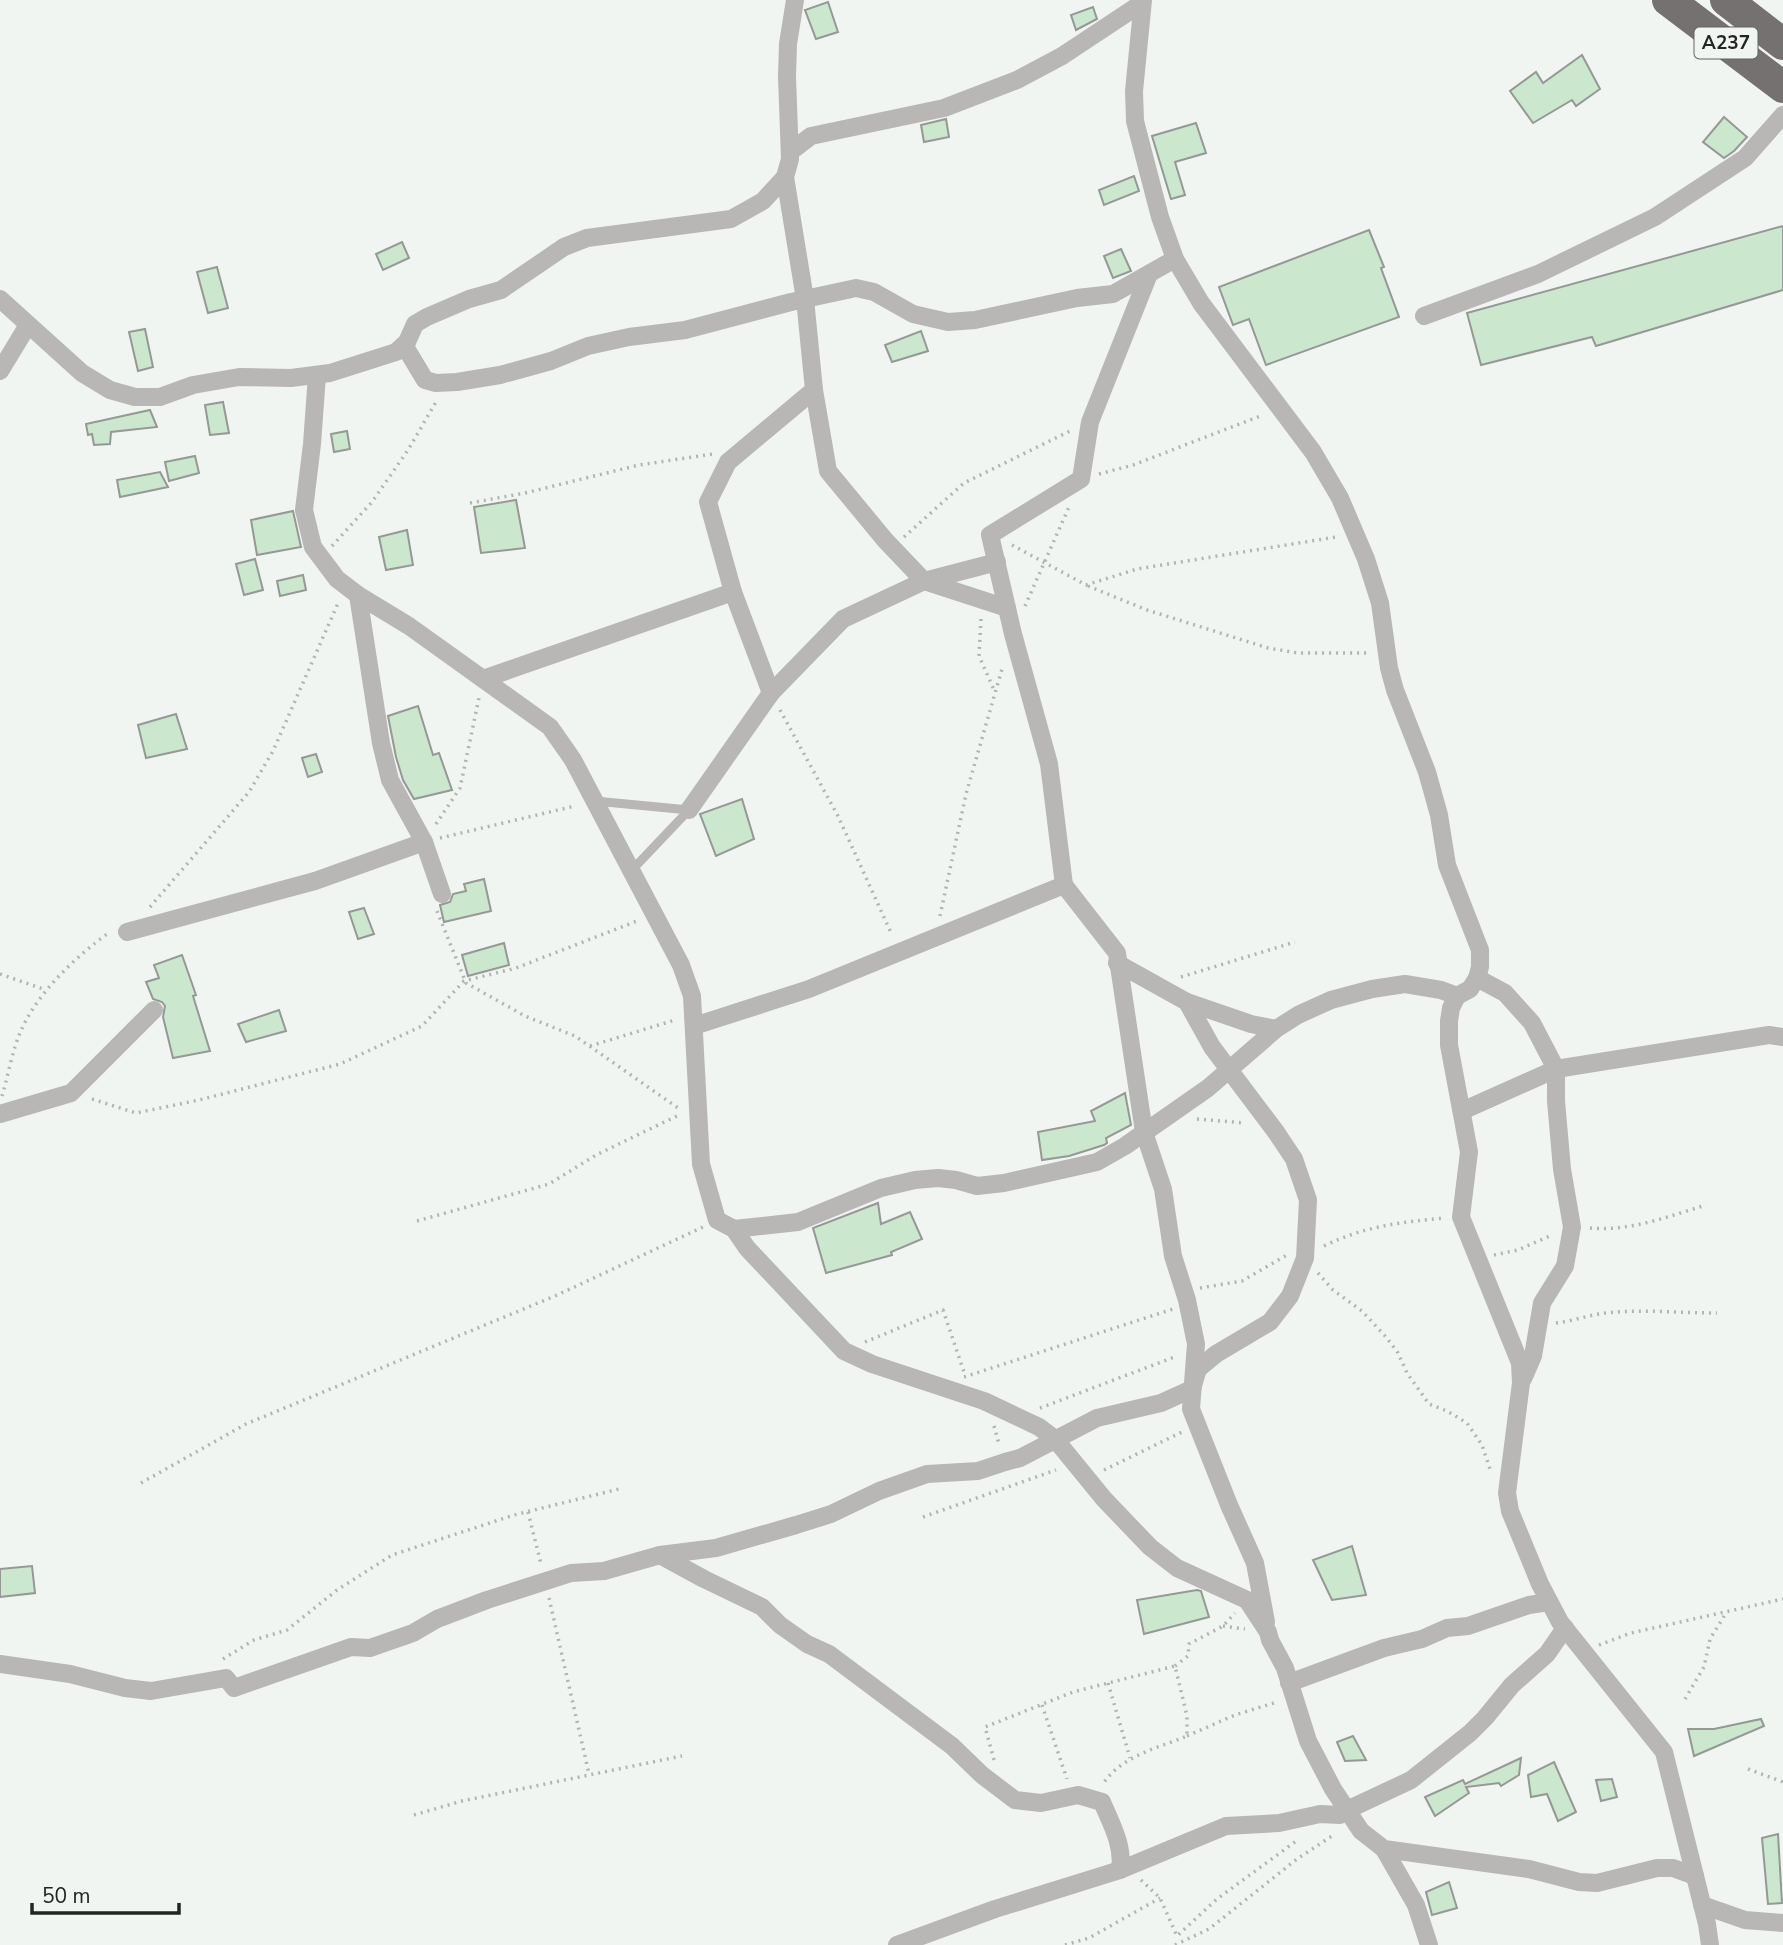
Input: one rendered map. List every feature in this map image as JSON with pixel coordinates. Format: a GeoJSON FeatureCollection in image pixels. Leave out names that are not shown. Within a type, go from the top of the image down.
{"type":"FeatureCollection","features":[{"type":"Feature","properties":{"kind":"highway","name":"A237"},"geometry":{"type":"LineString","coordinates":[[1668,0],[1783,87]]}},
{"type":"Feature","properties":{"kind":"highway","name":"A237"},"geometry":{"type":"LineString","coordinates":[[1726,0],[1783,44]]}},
{"type":"Feature","properties":{"kind":"street"},"geometry":{"type":"LineString","coordinates":[[794,0],[788,55],[790,152],[785,177],[805,299],[814,390],[828,471],[892,548],[924,581],[1007,608]]}},
{"type":"Feature","properties":{"kind":"street"},"geometry":{"type":"LineString","coordinates":[[790,152],[811,136],[944,108],[1017,80],[1062,56],[1143,2]]}},
{"type":"Feature","properties":{"kind":"street"},"geometry":{"type":"LineString","coordinates":[[1143,2],[1134,91],[1135,121],[1160,217],[1175,259],[1201,303],[1312,452],[1340,499],[1380,603],[1387,653],[1401,710],[1427,772],[1447,865],[1480,950],[1477,978],[1469,989],[1457,996],[1451,1008],[1449,1045],[1469,1152],[1461,1217],[1520,1363],[1521,1383],[1507,1493],[1510,1511],[1549,1602],[1565,1628],[1664,1752],[1710,1945]]}},
{"type":"Feature","properties":{"kind":"street"},"geometry":{"type":"LineString","coordinates":[[1424,316],[1538,274],[1655,217],[1745,158],[1783,115]]}},
{"type":"Feature","properties":{"kind":"street"},"geometry":{"type":"LineString","coordinates":[[789,124],[811,136]]}},
{"type":"Feature","properties":{"kind":"street"},"geometry":{"type":"LineString","coordinates":[[0,299],[82,373],[110,390],[135,397],[160,397],[193,386],[239,377],[291,378],[330,373],[396,352],[404,345],[415,324],[469,299],[501,290],[564,247],[587,238],[731,219],[763,201],[785,177]]}},
{"type":"Feature","properties":{"kind":"street"},"geometry":{"type":"LineString","coordinates":[[404,345],[425,380],[447,382],[500,375],[551,361],[588,346],[629,337],[685,330],[856,288],[874,292],[913,314],[948,323],[975,320],[1113,293],[1175,259]]}},
{"type":"Feature","properties":{"kind":"street"},"geometry":{"type":"LineString","coordinates":[[1149,274],[1090,422],[1081,479],[990,535],[1013,634],[1049,764],[1064,885],[1117,953],[1144,1132],[1163,1189],[1173,1256],[1186,1297],[1195,1349],[1191,1409],[1255,1563],[1254,1596],[1292,1691],[1308,1741],[1333,1788],[1362,1831],[1384,1849],[1416,1905],[1429,1945]]}},
{"type":"Feature","properties":{"kind":"street"},"geometry":{"type":"LineString","coordinates":[[0,371],[28,325]]}},
{"type":"Feature","properties":{"kind":"street"},"geometry":{"type":"LineString","coordinates":[[317,375],[304,510],[313,547],[337,579],[409,626],[550,727],[573,760],[681,965],[692,996],[701,1164],[717,1220],[734,1229],[747,1248],[844,1351],[872,1364],[963,1384],[1039,1427],[1055,1439],[1086,1478],[1150,1547],[1177,1568],[1254,1596]]}},
{"type":"Feature","properties":{"kind":"street"},"geometry":{"type":"LineString","coordinates":[[771,693],[733,592],[708,502],[728,462],[814,390]]}},
{"type":"Feature","properties":{"kind":"street"},"geometry":{"type":"LineString","coordinates":[[688,810],[771,693],[843,619],[924,581],[996,562]]}},
{"type":"Feature","properties":{"kind":"street"},"geometry":{"type":"LineString","coordinates":[[352,590],[380,743],[390,780],[424,842],[441,891]]}},
{"type":"Feature","properties":{"kind":"street"},"geometry":{"type":"LineString","coordinates":[[483,679],[733,592]]}},
{"type":"Feature","properties":{"kind":"street"},"geometry":{"type":"LineString","coordinates":[[127,932],[315,881],[424,842]]}},
{"type":"Feature","properties":{"kind":"street"},"geometry":{"type":"LineString","coordinates":[[694,1020],[809,989],[1064,885]]}},
{"type":"Feature","properties":{"kind":"street"},"geometry":{"type":"LineString","coordinates":[[1117,963],[1187,1002],[1251,1024],[1276,1029]]}},
{"type":"Feature","properties":{"kind":"street"},"geometry":{"type":"LineString","coordinates":[[1477,978],[1505,993],[1532,1023],[1556,1069],[1562,1169],[1572,1227],[1564,1266],[1542,1303],[1533,1356],[1521,1383]]}},
{"type":"Feature","properties":{"kind":"street"},"geometry":{"type":"LineString","coordinates":[[734,1229],[798,1222],[881,1188],[915,1180],[938,1178],[977,1186],[1004,1183],[1097,1162],[1167,1116],[1230,1069],[1276,1029],[1298,1015],[1331,1000],[1405,984],[1441,990],[1457,996]]}},
{"type":"Feature","properties":{"kind":"street"},"geometry":{"type":"LineString","coordinates":[[0,1664],[70,1674],[125,1688],[151,1691],[226,1678],[234,1688],[351,1647],[370,1648],[487,1600],[570,1573],[604,1571],[660,1555],[716,1548],[831,1514],[880,1491],[927,1475],[978,1471],[1020,1458],[1097,1418],[1161,1403],[1192,1389],[1198,1369],[1216,1354],[1270,1322],[1290,1296],[1305,1252],[1308,1200],[1294,1159],[1212,1047],[1187,1002]]}},
{"type":"Feature","properties":{"kind":"street"},"geometry":{"type":"LineString","coordinates":[[0,1114],[71,1093],[154,1010]]}},
{"type":"Feature","properties":{"kind":"street"},"geometry":{"type":"LineString","coordinates":[[1462,1111],[1556,1069],[1769,1035],[1783,1037]]}},
{"type":"Feature","properties":{"kind":"street"},"geometry":{"type":"LineString","coordinates":[[660,1555],[762,1607],[780,1625],[807,1644],[829,1654],[952,1746],[982,1775],[1015,1800],[1041,1804],[1078,1795],[1102,1802],[1114,1828],[1124,1868]]}},
{"type":"Feature","properties":{"kind":"street"},"geometry":{"type":"LineString","coordinates":[[1292,1691],[1384,1648],[1422,1639],[1447,1628],[1468,1626],[1529,1605],[1549,1602]]}},
{"type":"Feature","properties":{"kind":"street"},"geometry":{"type":"LineString","coordinates":[[897,1945],[995,1909],[1124,1868],[1226,1826],[1279,1823],[1320,1814],[1351,1815],[1411,1780],[1470,1733],[1512,1685],[1547,1654],[1565,1628]]}},
{"type":"Feature","properties":{"kind":"street"},"geometry":{"type":"LineString","coordinates":[[1384,1849],[1529,1869],[1579,1882],[1597,1883],[1657,1868],[1673,1868],[1695,1876]]}},
{"type":"Feature","properties":{"kind":"street"},"geometry":{"type":"LineString","coordinates":[[1702,1905],[1745,1920],[1783,1923]]}},
{"type":"Feature","properties":{"kind":"lane"},"geometry":{"type":"LineString","coordinates":[[595,801],[688,810]]}},
{"type":"Feature","properties":{"kind":"lane"},"geometry":{"type":"LineString","coordinates":[[632,870],[688,810]]}},
{"type":"Feature","properties":{"kind":"path"},"geometry":{"type":"LineString","coordinates":[[321,558],[372,502],[408,450],[447,382]]}},
{"type":"Feature","properties":{"kind":"path"},"geometry":{"type":"LineString","coordinates":[[935,939],[966,794],[1013,634],[1081,479],[1133,465],[1280,408]]}},
{"type":"Feature","properties":{"kind":"path"},"geometry":{"type":"LineString","coordinates":[[892,548],[964,483],[1090,422]]}},
{"type":"Feature","properties":{"kind":"path"},"geometry":{"type":"LineString","coordinates":[[470,503],[525,493],[639,465],[743,450]]}},
{"type":"Feature","properties":{"kind":"path"},"geometry":{"type":"LineString","coordinates":[[1086,585],[1137,569],[1355,534]]}},
{"type":"Feature","properties":{"kind":"path"},"geometry":{"type":"LineString","coordinates":[[990,535],[1086,585],[1147,610],[1268,648],[1298,653],[1387,653]]}},
{"type":"Feature","properties":{"kind":"path"},"geometry":{"type":"LineString","coordinates":[[0,1105],[20,1032],[46,990],[89,946],[117,928],[127,932],[249,792],[273,751],[352,590]]}},
{"type":"Feature","properties":{"kind":"path"},"geometry":{"type":"LineString","coordinates":[[982,600],[979,656],[995,693]]}},
{"type":"Feature","properties":{"kind":"path"},"geometry":{"type":"LineString","coordinates":[[424,842],[460,788],[483,679]]}},
{"type":"Feature","properties":{"kind":"path"},"geometry":{"type":"LineString","coordinates":[[771,693],[838,816],[900,954]]}},
{"type":"Feature","properties":{"kind":"path"},"geometry":{"type":"LineString","coordinates":[[424,842],[595,801]]}},
{"type":"Feature","properties":{"kind":"path"},"geometry":{"type":"LineString","coordinates":[[417,1222],[549,1184],[596,1155],[684,1113],[575,1036],[525,1016],[464,981],[429,891],[441,891]]}},
{"type":"Feature","properties":{"kind":"path"},"geometry":{"type":"LineString","coordinates":[[71,1093],[136,1113],[340,1064],[422,1026],[464,981],[516,968],[655,914]]}},
{"type":"Feature","properties":{"kind":"path"},"geometry":{"type":"LineString","coordinates":[[1157,985],[1295,943]]}},
{"type":"Feature","properties":{"kind":"path"},"geometry":{"type":"LineString","coordinates":[[0,974],[46,990]]}},
{"type":"Feature","properties":{"kind":"path"},"geometry":{"type":"LineString","coordinates":[[590,1046],[694,1020]]}},
{"type":"Feature","properties":{"kind":"path"},"geometry":{"type":"LineString","coordinates":[[1167,1116],[1271,1125]]}},
{"type":"Feature","properties":{"kind":"path"},"geometry":{"type":"LineString","coordinates":[[844,1351],[943,1310],[963,1384],[1186,1297],[1242,1281],[1352,1232],[1407,1222],[1461,1217]]}},
{"type":"Feature","properties":{"kind":"path"},"geometry":{"type":"LineString","coordinates":[[141,1483],[246,1424],[555,1296],[717,1220]]}},
{"type":"Feature","properties":{"kind":"path"},"geometry":{"type":"LineString","coordinates":[[1305,1252],[1333,1290],[1362,1311],[1386,1337],[1398,1353],[1406,1373],[1429,1404],[1467,1423],[1482,1445],[1489,1470],[1507,1493]]}},
{"type":"Feature","properties":{"kind":"path"},"geometry":{"type":"LineString","coordinates":[[1538,1325],[1577,1321],[1604,1313],[1717,1313]]}},
{"type":"Feature","properties":{"kind":"path"},"geometry":{"type":"LineString","coordinates":[[1005,1462],[993,1426],[1195,1349]]}},
{"type":"Feature","properties":{"kind":"path"},"geometry":{"type":"LineString","coordinates":[[1086,1478],[1197,1425]]}},
{"type":"Feature","properties":{"kind":"path"},"geometry":{"type":"LineString","coordinates":[[923,1517],[1074,1464]]}},
{"type":"Feature","properties":{"kind":"path"},"geometry":{"type":"LineString","coordinates":[[196,1684],[218,1662],[254,1640],[287,1630],[337,1590],[392,1555],[528,1511],[619,1489]]}},
{"type":"Feature","properties":{"kind":"path"},"geometry":{"type":"LineString","coordinates":[[528,1511],[589,1774]]}},
{"type":"Feature","properties":{"kind":"path"},"geometry":{"type":"LineString","coordinates":[[1001,1790],[985,1727],[1073,1692],[1175,1666],[1188,1656],[1189,1644],[1223,1626],[1254,1596]]}},
{"type":"Feature","properties":{"kind":"path"},"geometry":{"type":"LineString","coordinates":[[1585,1653],[1607,1640],[1631,1633],[1783,1599]]}},
{"type":"Feature","properties":{"kind":"path"},"geometry":{"type":"LineString","coordinates":[[1685,1699],[1704,1667],[1710,1639],[1726,1613]]}},
{"type":"Feature","properties":{"kind":"path"},"geometry":{"type":"LineString","coordinates":[[1175,1666],[1188,1716],[1188,1736]]}},
{"type":"Feature","properties":{"kind":"path"},"geometry":{"type":"LineString","coordinates":[[1108,1683],[1130,1759]]}},
{"type":"Feature","properties":{"kind":"path"},"geometry":{"type":"LineString","coordinates":[[1102,1802],[1102,1785],[1110,1774],[1130,1759],[1292,1691]]}},
{"type":"Feature","properties":{"kind":"path"},"geometry":{"type":"LineString","coordinates":[[1042,1705],[1073,1796]]}},
{"type":"Feature","properties":{"kind":"path"},"geometry":{"type":"LineString","coordinates":[[414,1815],[462,1801],[682,1756]]}},
{"type":"Feature","properties":{"kind":"path"},"geometry":{"type":"LineString","coordinates":[[1748,1769],[1783,1782]]}},
{"type":"Feature","properties":{"kind":"path"},"geometry":{"type":"LineString","coordinates":[[1175,1945],[1209,1929],[1351,1815]]}},
{"type":"Feature","properties":{"kind":"path"},"geometry":{"type":"LineString","coordinates":[[1124,1868],[1160,1898],[1177,1936],[1217,1899],[1301,1838]]}},
{"type":"Feature","properties":{"kind":"path"},"geometry":{"type":"LineString","coordinates":[[1065,1945],[1089,1938],[1160,1898]]}},
{"type":"Feature","properties":{"kind":"building"},"geometry":{"type":"Polygon","coordinates":[[[828,2],[838,32],[816,39],[805,10],[828,2]]]}},
{"type":"Feature","properties":{"kind":"building"},"geometry":{"type":"Polygon","coordinates":[[[1093,7],[1097,19],[1076,30],[1071,15],[1093,7]]]}},
{"type":"Feature","properties":{"kind":"building"},"geometry":{"type":"Polygon","coordinates":[[[1582,55],[1600,89],[1576,106],[1572,100],[1533,123],[1510,91],[1536,72],[1543,83],[1582,55]]]}},
{"type":"Feature","properties":{"kind":"building"},"geometry":{"type":"Polygon","coordinates":[[[1724,117],[1747,137],[1724,158],[1703,142],[1724,117]]]}},
{"type":"Feature","properties":{"kind":"building"},"geometry":{"type":"Polygon","coordinates":[[[946,119],[949,137],[924,142],[921,125],[946,119]]]}},
{"type":"Feature","properties":{"kind":"building"},"geometry":{"type":"Polygon","coordinates":[[[1196,123],[1206,153],[1175,162],[1185,195],[1171,199],[1152,136],[1196,123]]]}},
{"type":"Feature","properties":{"kind":"building"},"geometry":{"type":"Polygon","coordinates":[[[1134,176],[1139,191],[1104,205],[1099,190],[1134,176]]]}},
{"type":"Feature","properties":{"kind":"building"},"geometry":{"type":"Polygon","coordinates":[[[1783,226],[1783,290],[1596,346],[1592,337],[1481,365],[1467,313],[1783,226]]]}},
{"type":"Feature","properties":{"kind":"building"},"geometry":{"type":"Polygon","coordinates":[[[1369,230],[1384,267],[1381,268],[1399,317],[1266,365],[1249,319],[1233,325],[1219,287],[1369,230]]]}},
{"type":"Feature","properties":{"kind":"building"},"geometry":{"type":"Polygon","coordinates":[[[402,242],[409,258],[383,270],[376,254],[402,242]]]}},
{"type":"Feature","properties":{"kind":"building"},"geometry":{"type":"Polygon","coordinates":[[[1121,249],[1131,271],[1113,278],[1104,256],[1121,249]]]}},
{"type":"Feature","properties":{"kind":"building"},"geometry":{"type":"Polygon","coordinates":[[[217,267],[228,308],[208,313],[197,272],[217,267]]]}},
{"type":"Feature","properties":{"kind":"building"},"geometry":{"type":"Polygon","coordinates":[[[145,329],[153,367],[138,371],[129,332],[145,329]]]}},
{"type":"Feature","properties":{"kind":"building"},"geometry":{"type":"Polygon","coordinates":[[[921,331],[928,351],[892,362],[885,345],[921,331]]]}},
{"type":"Feature","properties":{"kind":"building"},"geometry":{"type":"Polygon","coordinates":[[[223,402],[229,433],[210,435],[205,405],[223,402]]]}},
{"type":"Feature","properties":{"kind":"building"},"geometry":{"type":"Polygon","coordinates":[[[150,410],[157,427],[111,432],[110,444],[94,445],[92,434],[88,435],[86,424],[150,410]]]}},
{"type":"Feature","properties":{"kind":"building"},"geometry":{"type":"Polygon","coordinates":[[[347,431],[350,449],[334,452],[331,434],[347,431]]]}},
{"type":"Feature","properties":{"kind":"building"},"geometry":{"type":"Polygon","coordinates":[[[195,456],[199,473],[169,481],[165,462],[195,456]]]}},
{"type":"Feature","properties":{"kind":"building"},"geometry":{"type":"Polygon","coordinates":[[[160,472],[168,487],[120,497],[117,480],[160,472]]]}},
{"type":"Feature","properties":{"kind":"building"},"geometry":{"type":"Polygon","coordinates":[[[516,500],[525,548],[481,553],[474,507],[516,500]]]}},
{"type":"Feature","properties":{"kind":"building"},"geometry":{"type":"Polygon","coordinates":[[[293,511],[301,547],[257,555],[251,520],[293,511]]]}},
{"type":"Feature","properties":{"kind":"building"},"geometry":{"type":"Polygon","coordinates":[[[407,530],[413,565],[386,570],[379,537],[407,530]]]}},
{"type":"Feature","properties":{"kind":"building"},"geometry":{"type":"Polygon","coordinates":[[[255,559],[263,590],[244,595],[236,564],[255,559]]]}},
{"type":"Feature","properties":{"kind":"building"},"geometry":{"type":"Polygon","coordinates":[[[303,575],[306,590],[280,596],[277,581],[303,575]]]}},
{"type":"Feature","properties":{"kind":"building"},"geometry":{"type":"Polygon","coordinates":[[[418,706],[433,755],[439,753],[452,790],[414,799],[403,780],[388,716],[418,706]]]}},
{"type":"Feature","properties":{"kind":"building"},"geometry":{"type":"Polygon","coordinates":[[[176,714],[187,749],[146,758],[138,725],[176,714]]]}},
{"type":"Feature","properties":{"kind":"building"},"geometry":{"type":"Polygon","coordinates":[[[316,754],[322,772],[308,777],[302,758],[316,754]]]}},
{"type":"Feature","properties":{"kind":"building"},"geometry":{"type":"Polygon","coordinates":[[[742,799],[754,839],[716,856],[700,814],[742,799]]]}},
{"type":"Feature","properties":{"kind":"building"},"geometry":{"type":"Polygon","coordinates":[[[484,879],[491,911],[444,922],[440,905],[450,902],[453,894],[466,891],[464,884],[484,879]]]}},
{"type":"Feature","properties":{"kind":"building"},"geometry":{"type":"Polygon","coordinates":[[[364,908],[374,934],[358,939],[349,912],[364,908]]]}},
{"type":"Feature","properties":{"kind":"building"},"geometry":{"type":"Polygon","coordinates":[[[504,943],[509,965],[468,976],[462,955],[504,943]]]}},
{"type":"Feature","properties":{"kind":"building"},"geometry":{"type":"Polygon","coordinates":[[[182,955],[196,995],[193,996],[210,1051],[173,1058],[163,1017],[165,1006],[153,999],[146,982],[159,978],[154,965],[182,955]]]}},
{"type":"Feature","properties":{"kind":"building"},"geometry":{"type":"Polygon","coordinates":[[[279,1010],[286,1031],[246,1042],[238,1024],[279,1010]]]}},
{"type":"Feature","properties":{"kind":"building"},"geometry":{"type":"Polygon","coordinates":[[[1125,1093],[1131,1125],[1106,1138],[1107,1143],[1104,1145],[1069,1156],[1042,1160],[1038,1132],[1095,1121],[1091,1111],[1125,1093]]]}},
{"type":"Feature","properties":{"kind":"building"},"geometry":{"type":"Polygon","coordinates":[[[878,1203],[881,1224],[910,1212],[922,1239],[891,1252],[892,1255],[826,1273],[813,1228],[878,1203]]]}},
{"type":"Feature","properties":{"kind":"building"},"geometry":{"type":"Polygon","coordinates":[[[1352,1546],[1366,1595],[1332,1600],[1313,1560],[1352,1546]]]}},
{"type":"Feature","properties":{"kind":"building"},"geometry":{"type":"Polygon","coordinates":[[[32,1566],[35,1593],[0,1597],[0,1569],[32,1566]]]}},
{"type":"Feature","properties":{"kind":"building"},"geometry":{"type":"Polygon","coordinates":[[[1201,1591],[1209,1617],[1144,1634],[1137,1600],[1201,1591]]]}},
{"type":"Feature","properties":{"kind":"building"},"geometry":{"type":"Polygon","coordinates":[[[1761,1719],[1764,1726],[1694,1756],[1688,1729],[1714,1729],[1761,1719]]]}},
{"type":"Feature","properties":{"kind":"building"},"geometry":{"type":"Polygon","coordinates":[[[1353,1736],[1366,1760],[1345,1761],[1337,1742],[1353,1736]]]}},
{"type":"Feature","properties":{"kind":"building"},"geometry":{"type":"Polygon","coordinates":[[[1521,1758],[1519,1775],[1501,1786],[1499,1783],[1466,1787],[1469,1793],[1435,1816],[1425,1797],[1463,1780],[1465,1784],[1521,1758]]]}},
{"type":"Feature","properties":{"kind":"building"},"geometry":{"type":"Polygon","coordinates":[[[1554,1762],[1576,1812],[1558,1821],[1547,1794],[1531,1797],[1528,1775],[1554,1762]]]}},
{"type":"Feature","properties":{"kind":"building"},"geometry":{"type":"Polygon","coordinates":[[[1612,1779],[1617,1797],[1601,1801],[1596,1780],[1612,1779]]]}},
{"type":"Feature","properties":{"kind":"building"},"geometry":{"type":"Polygon","coordinates":[[[1778,1834],[1782,1903],[1768,1904],[1762,1838],[1778,1834]]]}},
{"type":"Feature","properties":{"kind":"building"},"geometry":{"type":"Polygon","coordinates":[[[1449,1882],[1457,1908],[1432,1915],[1426,1892],[1449,1882]]]}}]}
